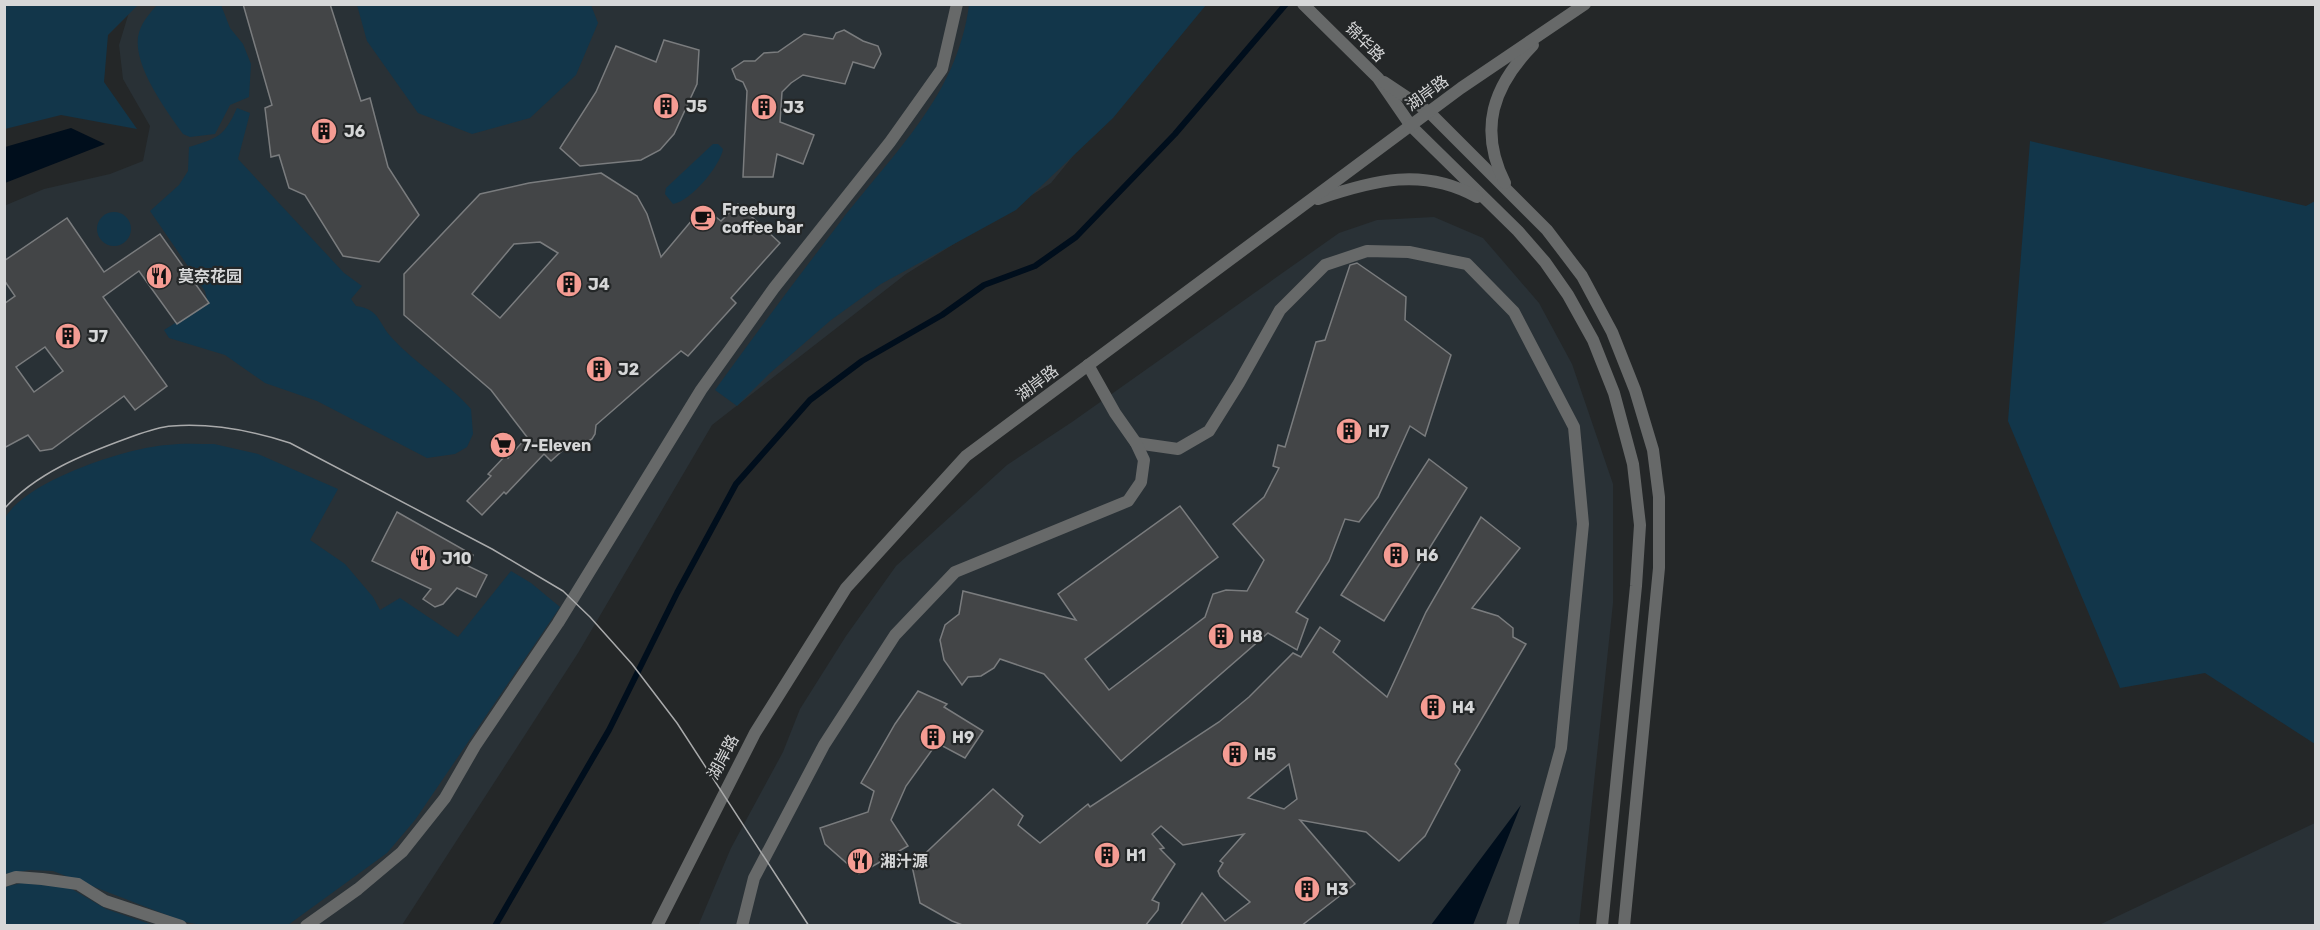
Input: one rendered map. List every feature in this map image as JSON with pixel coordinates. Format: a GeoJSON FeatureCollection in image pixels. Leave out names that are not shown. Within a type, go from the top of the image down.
{"type":"FeatureCollection","features":[{"type":"Feature","properties":{"kind":"street"},"geometry":{"type":"LineString","coordinates":[[306,926],[358,889],[402,852],[445,798],[475,746],[558,623],[701,390],[774,288],[890,142],[942,69],[957,4]]}},
{"type":"Feature","properties":{"kind":"street","name":"锦华路"},"geometry":{"type":"LineString","coordinates":[[1303,4],[1378,78],[1411,126],[1493,207]]}},
{"type":"Feature","properties":{"kind":"street","name":"湖岸路"},"geometry":{"type":"LineString","coordinates":[[657,926],[755,733],[846,588],[966,456],[1429,112],[1585,4]]}},
{"type":"Feature","properties":{"kind":"street"},"geometry":{"type":"LineString","coordinates":[[1510,193],[1495,158],[1491,116],[1504,82],[1546,31]]}},
{"type":"Feature","properties":{"kind":"street","name":"锦华路"},"geometry":{"type":"LineString","coordinates":[[1378,78],[1429,112],[1547,230],[1582,276],[1612,332],[1635,390],[1653,450],[1659,497],[1659,568],[1624,926]]}},
{"type":"Feature","properties":{"kind":"street"},"geometry":{"type":"LineString","coordinates":[[1308,202],[1362,186],[1405,179],[1445,182],[1463,189],[1493,207],[1545,262],[1568,295],[1593,340],[1614,393],[1633,464],[1640,525],[1602,926]]}},
{"type":"Feature","properties":{"kind":"street"},"geometry":{"type":"LineString","coordinates":[[1137,443],[1178,449],[1209,431],[1280,310],[1325,265],[1367,251],[1409,252],[1467,264],[1514,312],[1574,427],[1584,524],[1561,748],[1512,926]]}},
{"type":"Feature","properties":{"kind":"street"},"geometry":{"type":"LineString","coordinates":[[742,926],[754,878],[824,745],[895,635],[955,572],[1128,501],[1141,482],[1144,460],[1137,443],[1115,412],[1088,365]]}},
{"type":"Feature","properties":{"kind":"street"},"geometry":{"type":"LineString","coordinates":[[4,881],[16,877],[78,884],[105,901],[181,926]]}},
{"type":"Feature","properties":{"kind":"shaded area"},"geometry":{"type":"Polygon","coordinates":[[[4,5],[138,5],[108,35],[104,82],[137,129],[61,115],[5,129],[4,5]]]}},
{"type":"Feature","properties":{"kind":"shaded area"},"geometry":{"type":"Polygon","coordinates":[[[134,5],[1196,5],[1051,183],[906,274],[712,425],[578,653],[402,925],[5,925],[4,206],[44,189],[110,174],[143,161],[150,126],[123,79],[119,45],[130,9],[134,5]]]}},
{"type":"Feature","properties":{"kind":"shaded area"},"geometry":{"type":"Polygon","coordinates":[[[157,5],[221,5],[230,28],[243,44],[251,64],[249,97],[230,105],[215,134],[190,137],[183,134],[160,101],[146,75],[138,49],[138,37],[143,24],[157,5]]]}},
{"type":"Feature","properties":{"kind":"shaded area"},"geometry":{"type":"Polygon","coordinates":[[[357,5],[591,5],[598,23],[576,75],[530,118],[472,134],[418,113],[367,41],[357,5]]]}},
{"type":"Feature","properties":{"kind":"shaded area"},"geometry":{"type":"Polygon","coordinates":[[[969,5],[1206,5],[1113,118],[1016,210],[881,284],[831,320],[770,373],[737,406],[715,390],[825,242],[920,121],[951,67],[962,38],[969,5]]]}},
{"type":"Feature","properties":{"kind":"shaded area"},"geometry":{"type":"Polygon","coordinates":[[[237,108],[250,113],[238,159],[344,273],[362,286],[351,299],[356,306],[370,310],[401,347],[471,409],[473,434],[467,447],[455,454],[427,458],[317,401],[265,383],[225,355],[169,338],[164,330],[208,303],[205,291],[150,211],[179,185],[188,171],[189,147],[214,138],[224,131],[237,108]]]}},
{"type":"Feature","properties":{"kind":"shaded area"},"geometry":{"type":"Polygon","coordinates":[[[71,128],[105,144],[5,183],[5,147],[71,128]]]}},
{"type":"Feature","properties":{"kind":"shaded area"},"geometry":{"type":"Polygon","coordinates":[[[2030,141],[2306,206],[2315,201],[2315,744],[2205,673],[2120,688],[2008,421],[2030,141]]]}},
{"type":"Feature","properties":{"kind":"shaded area"},"geometry":{"type":"Polygon","coordinates":[[[713,144],[718,144],[723,149],[711,173],[688,197],[673,204],[665,194],[666,188],[713,144]]]}},
{"type":"Feature","properties":{"kind":"shaded area"},"geometry":{"type":"Polygon","coordinates":[[[114,212],[126,217],[131,229],[126,241],[114,246],[102,241],[97,229],[102,217],[114,212]]]}},
{"type":"Feature","properties":{"kind":"shaded area"},"geometry":{"type":"Polygon","coordinates":[[[1434,217],[1483,238],[1539,303],[1572,364],[1613,484],[1613,603],[1579,925],[698,926],[731,848],[783,752],[800,709],[846,636],[896,566],[1007,465],[1072,422],[1339,233],[1377,220],[1434,217]]]}},
{"type":"Feature","properties":{"kind":"shaded area"},"geometry":{"type":"Polygon","coordinates":[[[214,444],[258,454],[338,489],[310,540],[345,564],[373,597],[380,610],[400,598],[458,637],[511,571],[531,583],[560,607],[415,820],[387,853],[288,925],[202,925],[185,922],[53,871],[30,870],[5,874],[5,518],[16,504],[33,491],[54,479],[103,460],[149,447],[214,444]]]}},
{"type":"Feature","properties":{"kind":"shaded area"},"geometry":{"type":"Polygon","coordinates":[[[1521,805],[1473,925],[1431,925],[1521,805]]]}},
{"type":"Feature","properties":{"kind":"shaded area"},"geometry":{"type":"Polygon","coordinates":[[[2315,823],[2315,925],[2099,925],[2315,823]]]}},
{"type":"Feature","properties":{"kind":"shaded area"},"geometry":{"type":"Polygon","coordinates":[[[22,883],[70,888],[106,909],[153,925],[5,925],[4,887],[22,883]]]}},
{"type":"Feature","properties":{"kind":"building","name":"J6"},"geometry":{"type":"Polygon","coordinates":[[[243,4],[330,4],[361,101],[370,98],[388,167],[419,215],[379,262],[343,256],[305,195],[289,188],[279,155],[271,157],[265,108],[272,105],[243,4]]]}},
{"type":"Feature","properties":{"kind":"building","name":"J3"},"geometry":{"type":"Polygon","coordinates":[[[844,30],[863,41],[878,46],[881,54],[874,68],[853,62],[845,84],[803,75],[791,83],[782,92],[780,122],[814,135],[803,164],[777,154],[773,177],[743,177],[747,91],[743,82],[736,79],[732,69],[744,61],[755,61],[764,53],[778,52],[804,34],[833,39],[836,33],[844,30]]]}},
{"type":"Feature","properties":{"kind":"building","name":"J5"},"geometry":{"type":"Polygon","coordinates":[[[664,40],[699,50],[697,84],[674,134],[660,150],[641,160],[580,166],[560,148],[596,92],[616,46],[656,62],[664,40]]]}},
{"type":"Feature","properties":{"kind":"building"},"geometry":{"type":"Polygon","coordinates":[[[601,173],[637,196],[647,214],[661,257],[703,207],[721,221],[738,204],[780,243],[731,298],[736,303],[688,356],[681,351],[596,425],[592,439],[587,442],[573,441],[551,461],[544,454],[506,494],[504,492],[482,515],[467,501],[491,476],[488,474],[506,455],[508,458],[527,437],[491,390],[404,315],[404,274],[480,194],[529,183],[601,173]],[[540,242],[514,244],[472,294],[500,318],[558,253],[540,242]]]}},
{"type":"Feature","properties":{"kind":"building","name":"J7"},"geometry":{"type":"Polygon","coordinates":[[[67,218],[104,272],[160,234],[209,303],[177,324],[139,271],[103,297],[167,386],[135,410],[124,396],[52,449],[40,451],[28,435],[4,448],[4,304],[15,296],[4,280],[4,261],[67,218]],[[45,347],[16,367],[34,392],[63,371],[45,347]]]}},
{"type":"Feature","properties":{"kind":"building"},"geometry":{"type":"Polygon","coordinates":[[[1357,263],[1406,297],[1405,320],[1451,355],[1425,436],[1410,426],[1378,497],[1359,522],[1345,519],[1329,561],[1296,612],[1308,619],[1297,650],[1268,633],[1121,761],[1044,674],[1000,659],[994,668],[981,676],[968,677],[962,685],[944,660],[940,640],[945,625],[959,614],[963,591],[1076,620],[1058,594],[1180,506],[1218,557],[1085,659],[1109,690],[1205,617],[1213,594],[1226,590],[1247,591],[1264,560],[1233,524],[1264,497],[1279,468],[1273,466],[1278,445],[1285,447],[1316,342],[1325,340],[1350,265],[1357,263]]]}},
{"type":"Feature","properties":{"kind":"building","name":"H6"},"geometry":{"type":"Polygon","coordinates":[[[1429,459],[1467,488],[1384,621],[1341,595],[1429,459]]]}},
{"type":"Feature","properties":{"kind":"building","name":"J10"},"geometry":{"type":"Polygon","coordinates":[[[397,512],[473,555],[468,566],[487,575],[476,597],[457,588],[443,604],[435,607],[423,599],[431,589],[372,561],[397,512]]]}},
{"type":"Feature","properties":{"kind":"building"},"geometry":{"type":"Polygon","coordinates":[[[1481,517],[1520,548],[1472,608],[1498,616],[1513,628],[1513,637],[1526,644],[1455,764],[1460,770],[1425,836],[1399,861],[1366,832],[1300,820],[1355,884],[1301,926],[1180,926],[1202,893],[1225,921],[1250,902],[1220,876],[1218,871],[1223,863],[1220,861],[1244,834],[1183,845],[1161,826],[1152,834],[1164,848],[1160,849],[1175,864],[1152,900],[1159,903],[1158,910],[1145,926],[965,926],[920,903],[912,866],[993,789],[1023,816],[1018,825],[1040,843],[1088,804],[1090,807],[1219,722],[1249,697],[1293,653],[1301,657],[1320,627],[1340,641],[1333,652],[1387,697],[1426,612],[1481,517]],[[1289,764],[1248,798],[1284,809],[1297,799],[1289,764]]]}},
{"type":"Feature","properties":{"kind":"building"},"geometry":{"type":"Polygon","coordinates":[[[918,691],[947,704],[944,707],[983,731],[965,758],[937,743],[906,786],[891,820],[908,846],[859,874],[825,844],[820,828],[868,812],[874,791],[861,783],[895,724],[918,691]]]}},
{"type":"Feature","properties":{"kind":"waterway"},"geometry":{"type":"LineString","coordinates":[[495,926],[609,730],[677,593],[736,484],[810,400],[862,361],[942,315],[984,285],[1035,266],[1076,237],[1175,134],[1286,4]]}},
{"type":"Feature","properties":{"kind":"tram line"},"geometry":{"type":"LineString","coordinates":[[4,509],[31,485],[62,466],[111,444],[161,428],[187,425],[217,427],[262,435],[290,443],[492,549],[563,591],[632,664],[677,723],[809,926]]}},
{"type":"Feature","properties":{"kind":"place","name":"J5"},"geometry":{"type":"Point","coordinates":[666,106]}},
{"type":"Feature","properties":{"kind":"place","name":"J3"},"geometry":{"type":"Point","coordinates":[764,107]}},
{"type":"Feature","properties":{"kind":"place","name":"J6"},"geometry":{"type":"Point","coordinates":[324,131]}},
{"type":"Feature","properties":{"kind":"place","name":"Freeburg coffee bar"},"geometry":{"type":"Point","coordinates":[703,218]}},
{"type":"Feature","properties":{"kind":"place","name":"莫奈花园"},"geometry":{"type":"Point","coordinates":[159,276]}},
{"type":"Feature","properties":{"kind":"place","name":"J4"},"geometry":{"type":"Point","coordinates":[569,284]}},
{"type":"Feature","properties":{"kind":"place","name":"J7"},"geometry":{"type":"Point","coordinates":[68,336]}},
{"type":"Feature","properties":{"kind":"place","name":"J2"},"geometry":{"type":"Point","coordinates":[599,369]}},
{"type":"Feature","properties":{"kind":"place","name":"H7"},"geometry":{"type":"Point","coordinates":[1349,431]}},
{"type":"Feature","properties":{"kind":"place","name":"7-Eleven"},"geometry":{"type":"Point","coordinates":[503,445]}},
{"type":"Feature","properties":{"kind":"place","name":"H6"},"geometry":{"type":"Point","coordinates":[1396,555]}},
{"type":"Feature","properties":{"kind":"place","name":"J10"},"geometry":{"type":"Point","coordinates":[423,558]}},
{"type":"Feature","properties":{"kind":"place","name":"H8"},"geometry":{"type":"Point","coordinates":[1221,636]}},
{"type":"Feature","properties":{"kind":"place","name":"H4"},"geometry":{"type":"Point","coordinates":[1433,707]}},
{"type":"Feature","properties":{"kind":"place","name":"H9"},"geometry":{"type":"Point","coordinates":[933,737]}},
{"type":"Feature","properties":{"kind":"place","name":"H5"},"geometry":{"type":"Point","coordinates":[1235,754]}},
{"type":"Feature","properties":{"kind":"place","name":"H1"},"geometry":{"type":"Point","coordinates":[1107,855]}},
{"type":"Feature","properties":{"kind":"place","name":"湘汁源"},"geometry":{"type":"Point","coordinates":[860,861]}},
{"type":"Feature","properties":{"kind":"place","name":"H3"},"geometry":{"type":"Point","coordinates":[1307,889]}}]}
